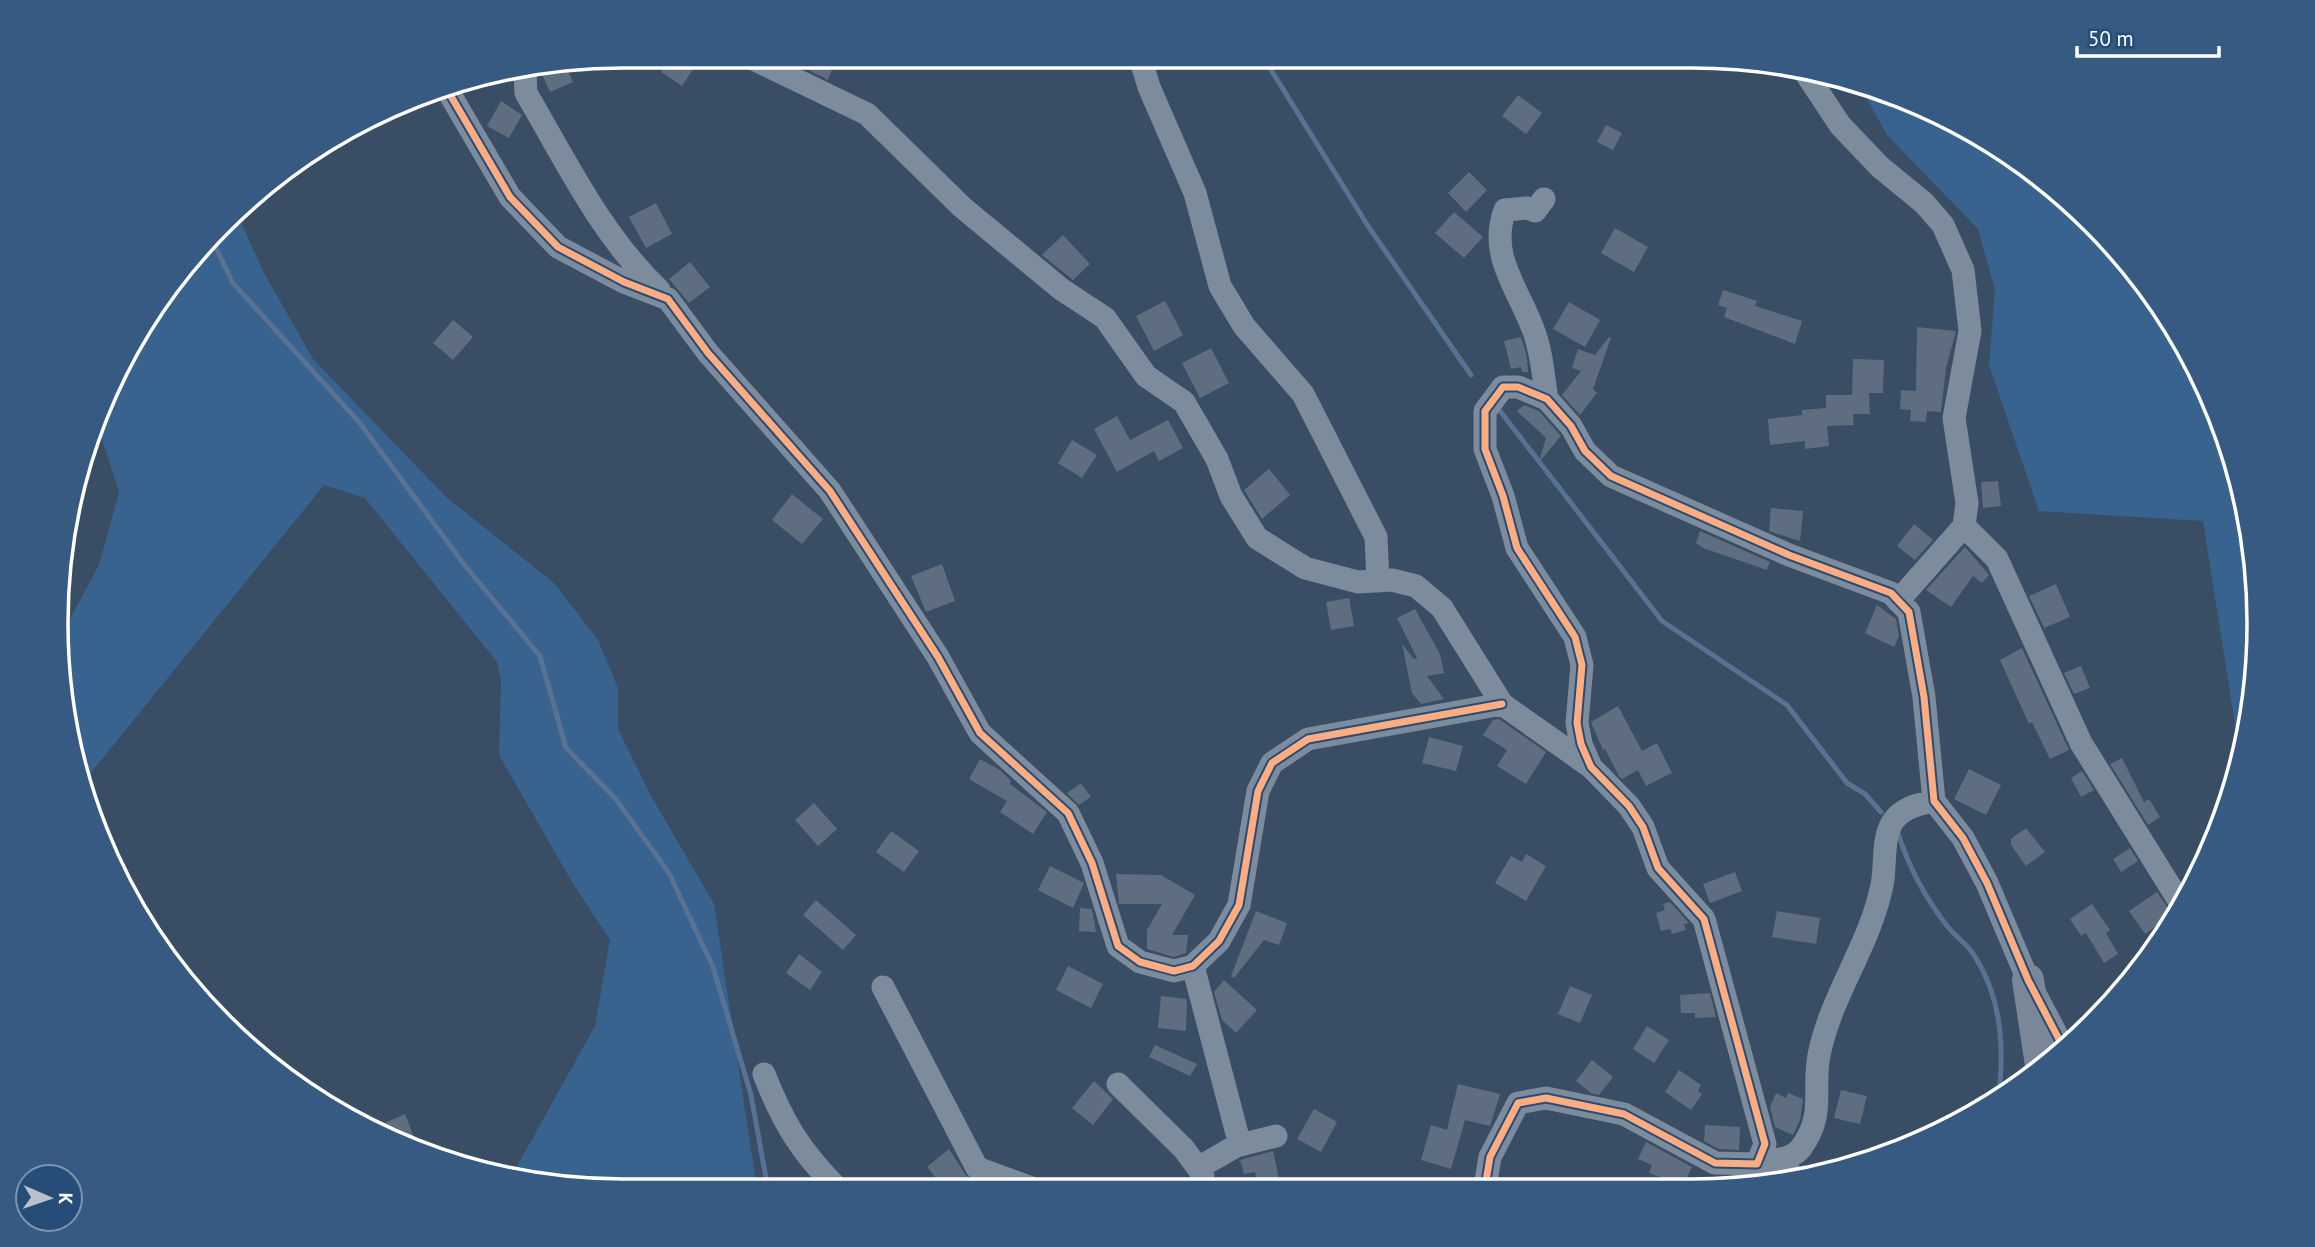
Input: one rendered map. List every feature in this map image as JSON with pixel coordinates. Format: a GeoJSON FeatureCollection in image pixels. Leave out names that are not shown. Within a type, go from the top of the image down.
{"type":"FeatureCollection","features":[{"type":"Feature","properties":{"kind":"street"},"geometry":{"type":"LineString","coordinates":[[772,68],[867,114],[962,207],[1061,289],[1105,318],[1146,376],[1184,402],[1217,459],[1231,496],[1257,538],[1305,568],[1358,582],[1392,580],[1416,586],[1442,608],[1502,704],[1591,767],[1629,806],[1643,827],[1658,867],[1703,919],[1765,1144],[1757,1164]]}},
{"type":"Feature","properties":{"kind":"street"},"geometry":{"type":"LineString","coordinates":[[1143,68],[1149,88],[1195,193],[1220,286],[1244,326],[1303,394],[1376,537],[1378,581]]}},
{"type":"Feature","properties":{"kind":"street"},"geometry":{"type":"LineString","coordinates":[[525,77],[526,93],[600,219],[633,265],[668,299],[709,353],[830,491],[938,657],[980,733],[1068,813],[1092,863],[1118,946],[1140,962],[1174,971],[1193,966],[1219,941],[1239,905],[1258,791],[1272,763],[1308,739],[1502,704]]}},
{"type":"Feature","properties":{"kind":"street"},"geometry":{"type":"LineString","coordinates":[[1810,81],[1840,125],[1880,167],[1924,203],[1943,225],[1963,271],[1970,331],[1954,418],[1967,503],[1964,526],[1898,601]]}},
{"type":"Feature","properties":{"kind":"street"},"geometry":{"type":"LineString","coordinates":[[451,96],[510,197],[558,247],[624,282],[668,299]]}},
{"type":"Feature","properties":{"kind":"street"},"geometry":{"type":"LineString","coordinates":[[1544,199],[1535,211],[1527,208],[1505,210],[1498,227],[1501,258],[1513,291],[1533,327],[1540,351],[1547,399]]}},
{"type":"Feature","properties":{"kind":"street"},"geometry":{"type":"LineString","coordinates":[[1591,767],[1581,744],[1577,723],[1582,665],[1575,637],[1517,548],[1503,496],[1485,449],[1485,411],[1503,387],[1518,387],[1547,399],[1571,426],[1585,451],[1611,476],[1789,555],[1891,593],[1909,612],[1924,697],[1934,801],[1963,838],[1987,883],[2028,980],[2060,1040]]}},
{"type":"Feature","properties":{"kind":"street"},"geometry":{"type":"LineString","coordinates":[[1964,526],[1997,559],[2081,743],[2175,896]]}},
{"type":"Feature","properties":{"kind":"street"},"geometry":{"type":"LineString","coordinates":[[1486,1179],[1490,1157],[1518,1103],[1546,1098],[1624,1114],[1715,1163],[1788,1168],[1791,1157],[1801,1147],[1818,1112],[1818,1058],[1831,1014],[1871,924],[1882,888],[1887,836],[1893,820],[1913,806],[1934,801]]}},
{"type":"Feature","properties":{"kind":"street"},"geometry":{"type":"LineString","coordinates":[[1193,966],[1240,1145]]}},
{"type":"Feature","properties":{"kind":"street"},"geometry":{"type":"LineString","coordinates":[[2028,980],[2040,1056]]}},
{"type":"Feature","properties":{"kind":"street"},"geometry":{"type":"LineString","coordinates":[[883,986],[976,1168],[1007,1179]]}},
{"type":"Feature","properties":{"kind":"street"},"geometry":{"type":"LineString","coordinates":[[764,1074],[805,1156],[828,1179]]}},
{"type":"Feature","properties":{"kind":"street"},"geometry":{"type":"LineString","coordinates":[[1118,1084],[1184,1149],[1200,1178],[1240,1145],[1276,1136]]}},
{"type":"Feature","properties":{"kind":"shaded area"},"geometry":{"type":"Polygon","coordinates":[[[1866,97],[1937,126],[2000,162],[2030,183],[2058,206],[2109,257],[2132,285],[2172,346],[2204,411],[2217,445],[2228,480],[2242,551],[2246,587],[2246,660],[2236,731],[2203,521],[2039,511],[1989,365],[1995,290],[1978,229],[1887,135],[1866,97]]]}},
{"type":"Feature","properties":{"kind":"shaded area"},"geometry":{"type":"Polygon","coordinates":[[[241,222],[264,273],[313,359],[446,497],[554,583],[598,640],[618,688],[618,729],[651,796],[714,904],[755,1179],[587,1178],[516,1168],[595,1026],[610,940],[572,882],[499,755],[501,680],[497,662],[365,498],[324,485],[89,775],[73,696],[68,622],[99,565],[119,492],[101,437],[111,411],[143,346],[162,315],[206,257],[241,222]]]}},
{"type":"Feature","properties":{"kind":"building"},"geometry":{"type":"Polygon","coordinates":[[[664,68],[694,68],[682,86],[661,72],[664,68]]]}},
{"type":"Feature","properties":{"kind":"building"},"geometry":{"type":"Polygon","coordinates":[[[805,68],[832,68],[828,80],[805,68]]]}},
{"type":"Feature","properties":{"kind":"building"},"geometry":{"type":"Polygon","coordinates":[[[568,71],[573,82],[550,92],[542,74],[568,71]]]}},
{"type":"Feature","properties":{"kind":"building"},"geometry":{"type":"Polygon","coordinates":[[[1518,95],[1542,113],[1526,134],[1502,116],[1518,95]]]}},
{"type":"Feature","properties":{"kind":"building"},"geometry":{"type":"Polygon","coordinates":[[[501,101],[522,115],[509,138],[487,126],[501,101]]]}},
{"type":"Feature","properties":{"kind":"building"},"geometry":{"type":"Polygon","coordinates":[[[1606,125],[1622,133],[1613,150],[1597,142],[1606,125]]]}},
{"type":"Feature","properties":{"kind":"building"},"geometry":{"type":"Polygon","coordinates":[[[1469,172],[1487,190],[1466,212],[1448,193],[1469,172]]]}},
{"type":"Feature","properties":{"kind":"building"},"geometry":{"type":"Polygon","coordinates":[[[656,203],[672,234],[646,248],[629,217],[656,203]]]}},
{"type":"Feature","properties":{"kind":"building"},"geometry":{"type":"Polygon","coordinates":[[[1454,212],[1483,237],[1464,258],[1435,233],[1454,212]]]}},
{"type":"Feature","properties":{"kind":"building"},"geometry":{"type":"Polygon","coordinates":[[[1615,228],[1648,247],[1634,272],[1601,253],[1615,228]]]}},
{"type":"Feature","properties":{"kind":"building"},"geometry":{"type":"Polygon","coordinates":[[[1063,235],[1090,264],[1073,280],[1042,255],[1063,235]]]}},
{"type":"Feature","properties":{"kind":"building"},"geometry":{"type":"Polygon","coordinates":[[[690,262],[710,287],[689,303],[669,279],[690,262]]]}},
{"type":"Feature","properties":{"kind":"building"},"geometry":{"type":"Polygon","coordinates":[[[1723,290],[1757,301],[1755,306],[1802,321],[1795,344],[1724,317],[1727,308],[1718,305],[1723,290]]]}},
{"type":"Feature","properties":{"kind":"building"},"geometry":{"type":"Polygon","coordinates":[[[1165,301],[1183,335],[1154,351],[1136,316],[1165,301]]]}},
{"type":"Feature","properties":{"kind":"building"},"geometry":{"type":"Polygon","coordinates":[[[1569,302],[1600,320],[1585,347],[1553,329],[1569,302]]]}},
{"type":"Feature","properties":{"kind":"building"},"geometry":{"type":"Polygon","coordinates":[[[453,320],[473,337],[453,360],[433,343],[453,320]]]}},
{"type":"Feature","properties":{"kind":"building"},"geometry":{"type":"Polygon","coordinates":[[[1917,327],[1956,331],[1946,368],[1941,412],[1927,411],[1926,422],[1910,421],[1911,410],[1900,409],[1901,390],[1916,391],[1917,327]]]}},
{"type":"Feature","properties":{"kind":"building"},"geometry":{"type":"Polygon","coordinates":[[[1521,337],[1528,372],[1522,372],[1521,367],[1511,369],[1504,341],[1521,337]]]}},
{"type":"Feature","properties":{"kind":"building"},"geometry":{"type":"Polygon","coordinates":[[[1609,337],[1611,338],[1593,389],[1597,393],[1580,415],[1562,395],[1581,371],[1572,368],[1578,349],[1595,355],[1609,337]]]}},
{"type":"Feature","properties":{"kind":"building"},"geometry":{"type":"Polygon","coordinates":[[[1211,348],[1229,383],[1200,398],[1182,363],[1211,348]]]}},
{"type":"Feature","properties":{"kind":"building"},"geometry":{"type":"Polygon","coordinates":[[[1853,359],[1884,360],[1883,393],[1869,393],[1870,414],[1853,414],[1854,425],[1827,426],[1829,446],[1805,449],[1805,441],[1770,445],[1768,419],[1802,415],[1802,410],[1826,408],[1826,395],[1852,395],[1853,359]]]}},
{"type":"Feature","properties":{"kind":"building"},"geometry":{"type":"Polygon","coordinates":[[[1524,405],[1539,411],[1561,436],[1539,462],[1546,438],[1517,411],[1524,405]]]}},
{"type":"Feature","properties":{"kind":"building"},"geometry":{"type":"Polygon","coordinates":[[[1117,416],[1130,440],[1168,420],[1183,448],[1159,461],[1154,451],[1117,472],[1094,429],[1117,416]]]}},
{"type":"Feature","properties":{"kind":"building"},"geometry":{"type":"Polygon","coordinates":[[[1072,440],[1097,455],[1082,478],[1058,463],[1072,440]]]}},
{"type":"Feature","properties":{"kind":"building"},"geometry":{"type":"Polygon","coordinates":[[[1269,469],[1290,495],[1262,519],[1244,490],[1269,469]]]}},
{"type":"Feature","properties":{"kind":"building"},"geometry":{"type":"Polygon","coordinates":[[[1998,481],[2001,506],[1983,508],[1981,482],[1998,481]]]}},
{"type":"Feature","properties":{"kind":"building"},"geometry":{"type":"Polygon","coordinates":[[[792,494],[823,519],[802,544],[772,520],[792,494]]]}},
{"type":"Feature","properties":{"kind":"building"},"geometry":{"type":"Polygon","coordinates":[[[1771,508],[1803,511],[1800,541],[1769,531],[1771,508]]]}},
{"type":"Feature","properties":{"kind":"building"},"geometry":{"type":"Polygon","coordinates":[[[1914,524],[1933,540],[1915,560],[1897,546],[1914,524]]]}},
{"type":"Feature","properties":{"kind":"building"},"geometry":{"type":"Polygon","coordinates":[[[1700,531],[1770,562],[1767,570],[1703,548],[1696,543],[1700,531]]]}},
{"type":"Feature","properties":{"kind":"building"},"geometry":{"type":"Polygon","coordinates":[[[1965,547],[1989,575],[1982,583],[1973,576],[1951,607],[1926,590],[1965,547]]]}},
{"type":"Feature","properties":{"kind":"building"},"geometry":{"type":"Polygon","coordinates":[[[942,564],[955,601],[926,612],[911,576],[942,564]]]}},
{"type":"Feature","properties":{"kind":"building"},"geometry":{"type":"Polygon","coordinates":[[[2056,584],[2070,617],[2044,628],[2029,596],[2056,584]]]}},
{"type":"Feature","properties":{"kind":"building"},"geometry":{"type":"Polygon","coordinates":[[[1349,598],[1354,626],[1331,630],[1326,602],[1349,598]]]}},
{"type":"Feature","properties":{"kind":"building"},"geometry":{"type":"Polygon","coordinates":[[[1877,605],[1896,619],[1899,636],[1894,647],[1865,633],[1877,605]]]}},
{"type":"Feature","properties":{"kind":"building"},"geometry":{"type":"Polygon","coordinates":[[[1415,609],[1440,654],[1444,673],[1427,676],[1444,699],[1421,704],[1412,693],[1402,644],[1414,659],[1417,658],[1397,618],[1415,609]]]}},
{"type":"Feature","properties":{"kind":"building"},"geometry":{"type":"Polygon","coordinates":[[[2022,648],[2069,750],[2050,759],[2032,722],[2029,724],[2000,660],[2022,648]]]}},
{"type":"Feature","properties":{"kind":"building"},"geometry":{"type":"Polygon","coordinates":[[[2081,666],[2090,688],[2074,694],[2064,673],[2081,666]]]}},
{"type":"Feature","properties":{"kind":"building"},"geometry":{"type":"Polygon","coordinates":[[[1618,706],[1642,751],[1657,743],[1672,773],[1646,786],[1638,770],[1622,779],[1619,776],[1605,749],[1603,750],[1591,722],[1618,706]]]}},
{"type":"Feature","properties":{"kind":"building"},"geometry":{"type":"Polygon","coordinates":[[[1499,719],[1546,752],[1526,784],[1497,766],[1507,750],[1483,735],[1493,720],[1499,719]]]}},
{"type":"Feature","properties":{"kind":"building"},"geometry":{"type":"Polygon","coordinates":[[[1429,737],[1463,746],[1456,771],[1422,763],[1429,737]]]}},
{"type":"Feature","properties":{"kind":"building"},"geometry":{"type":"Polygon","coordinates":[[[2122,758],[2144,802],[2149,799],[2160,817],[2148,825],[2110,764],[2122,758]]]}},
{"type":"Feature","properties":{"kind":"building"},"geometry":{"type":"Polygon","coordinates":[[[980,759],[1000,770],[1011,781],[1010,784],[1047,812],[1033,834],[1000,812],[1007,801],[969,779],[980,759]]]}},
{"type":"Feature","properties":{"kind":"building"},"geometry":{"type":"Polygon","coordinates":[[[1969,769],[2001,785],[1986,815],[1954,799],[1969,769]]]}},
{"type":"Feature","properties":{"kind":"building"},"geometry":{"type":"Polygon","coordinates":[[[2082,771],[2094,790],[2081,797],[2071,778],[2082,771]]]}},
{"type":"Feature","properties":{"kind":"building"},"geometry":{"type":"Polygon","coordinates":[[[1081,783],[1091,797],[1079,805],[1067,793],[1081,783]]]}},
{"type":"Feature","properties":{"kind":"building"},"geometry":{"type":"Polygon","coordinates":[[[814,803],[837,829],[818,846],[795,820],[814,803]]]}},
{"type":"Feature","properties":{"kind":"building"},"geometry":{"type":"Polygon","coordinates":[[[2026,828],[2045,852],[2026,866],[2011,845],[2011,839],[2026,828]]]}},
{"type":"Feature","properties":{"kind":"building"},"geometry":{"type":"Polygon","coordinates":[[[891,831],[919,851],[904,872],[876,852],[891,831]]]}},
{"type":"Feature","properties":{"kind":"building"},"geometry":{"type":"Polygon","coordinates":[[[2130,848],[2138,861],[2121,872],[2113,859],[2130,848]]]}},
{"type":"Feature","properties":{"kind":"building"},"geometry":{"type":"Polygon","coordinates":[[[1526,854],[1546,866],[1526,901],[1495,883],[1511,856],[1522,862],[1526,854]]]}},
{"type":"Feature","properties":{"kind":"building"},"geometry":{"type":"Polygon","coordinates":[[[1050,866],[1084,883],[1073,908],[1038,890],[1050,866]]]}},
{"type":"Feature","properties":{"kind":"building"},"geometry":{"type":"Polygon","coordinates":[[[1735,872],[1742,891],[1710,903],[1703,884],[1735,872]]]}},
{"type":"Feature","properties":{"kind":"building"},"geometry":{"type":"Polygon","coordinates":[[[1116,874],[1161,875],[1195,895],[1172,935],[1188,935],[1186,953],[1174,957],[1147,949],[1147,930],[1162,904],[1119,904],[1116,874]]]}},
{"type":"Feature","properties":{"kind":"building"},"geometry":{"type":"Polygon","coordinates":[[[2157,892],[2168,908],[2157,926],[2145,934],[2129,911],[2157,892]]]}},
{"type":"Feature","properties":{"kind":"building"},"geometry":{"type":"Polygon","coordinates":[[[816,900],[856,935],[843,950],[803,915],[816,900]]]}},
{"type":"Feature","properties":{"kind":"building"},"geometry":{"type":"Polygon","coordinates":[[[1670,902],[1689,923],[1684,924],[1686,930],[1672,934],[1670,929],[1661,931],[1656,913],[1665,910],[1663,904],[1670,902]]]}},
{"type":"Feature","properties":{"kind":"building"},"geometry":{"type":"Polygon","coordinates":[[[2092,904],[2110,930],[2106,933],[2118,954],[2104,963],[2086,933],[2081,936],[2070,919],[2092,904]]]}},
{"type":"Feature","properties":{"kind":"building"},"geometry":{"type":"Polygon","coordinates":[[[1080,908],[1092,909],[1096,932],[1079,931],[1080,908]]]}},
{"type":"Feature","properties":{"kind":"building"},"geometry":{"type":"Polygon","coordinates":[[[1256,911],[1287,923],[1279,945],[1264,940],[1234,978],[1231,976],[1256,911]]]}},
{"type":"Feature","properties":{"kind":"building"},"geometry":{"type":"Polygon","coordinates":[[[1777,911],[1820,918],[1816,944],[1772,937],[1777,911]]]}},
{"type":"Feature","properties":{"kind":"building"},"geometry":{"type":"Polygon","coordinates":[[[799,954],[822,972],[810,990],[786,973],[799,954]]]}},
{"type":"Feature","properties":{"kind":"building"},"geometry":{"type":"Polygon","coordinates":[[[1068,966],[1103,984],[1091,1008],[1056,990],[1068,966]]]}},
{"type":"Feature","properties":{"kind":"building"},"geometry":{"type":"Polygon","coordinates":[[[1224,980],[1257,1010],[1236,1033],[1222,1020],[1214,992],[1224,980]]]}},
{"type":"Feature","properties":{"kind":"building"},"geometry":{"type":"Polygon","coordinates":[[[1570,986],[1592,995],[1580,1023],[1558,1014],[1570,986]]]}},
{"type":"Feature","properties":{"kind":"building"},"geometry":{"type":"Polygon","coordinates":[[[1710,993],[1716,1017],[1695,1018],[1695,1013],[1681,1013],[1680,995],[1710,993]]]}},
{"type":"Feature","properties":{"kind":"building"},"geometry":{"type":"Polygon","coordinates":[[[1161,996],[1187,999],[1186,1031],[1158,1028],[1161,996]]]}},
{"type":"Feature","properties":{"kind":"building"},"geometry":{"type":"Polygon","coordinates":[[[1647,1026],[1669,1040],[1654,1063],[1633,1049],[1647,1026]]]}},
{"type":"Feature","properties":{"kind":"building"},"geometry":{"type":"Polygon","coordinates":[[[1155,1045],[1197,1064],[1190,1076],[1149,1057],[1155,1045]]]}},
{"type":"Feature","properties":{"kind":"building"},"geometry":{"type":"Polygon","coordinates":[[[1592,1060],[1613,1077],[1599,1095],[1591,1093],[1576,1081],[1592,1060]]]}},
{"type":"Feature","properties":{"kind":"building"},"geometry":{"type":"Polygon","coordinates":[[[1679,1070],[1701,1085],[1698,1091],[1702,1094],[1691,1110],[1665,1092],[1679,1070]]]}},
{"type":"Feature","properties":{"kind":"building"},"geometry":{"type":"Polygon","coordinates":[[[1094,1081],[1113,1099],[1093,1125],[1072,1108],[1094,1081]]]}},
{"type":"Feature","properties":{"kind":"building"},"geometry":{"type":"Polygon","coordinates":[[[1458,1084],[1500,1094],[1490,1126],[1465,1120],[1451,1169],[1421,1160],[1431,1125],[1447,1130],[1458,1084]]]}},
{"type":"Feature","properties":{"kind":"building"},"geometry":{"type":"Polygon","coordinates":[[[1841,1090],[1867,1096],[1860,1124],[1834,1118],[1841,1090]]]}},
{"type":"Feature","properties":{"kind":"building"},"geometry":{"type":"Polygon","coordinates":[[[1776,1093],[1786,1098],[1788,1093],[1803,1099],[1800,1120],[1793,1135],[1775,1127],[1770,1107],[1776,1093]]]}},
{"type":"Feature","properties":{"kind":"building"},"geometry":{"type":"Polygon","coordinates":[[[1314,1109],[1337,1122],[1321,1152],[1297,1139],[1314,1109]]]}},
{"type":"Feature","properties":{"kind":"building"},"geometry":{"type":"Polygon","coordinates":[[[405,1114],[414,1137],[411,1136],[384,1124],[405,1114]]]}},
{"type":"Feature","properties":{"kind":"building"},"geometry":{"type":"Polygon","coordinates":[[[1705,1125],[1740,1127],[1739,1150],[1719,1149],[1704,1141],[1705,1125]]]}},
{"type":"Feature","properties":{"kind":"building"},"geometry":{"type":"Polygon","coordinates":[[[1646,1142],[1692,1167],[1686,1179],[1665,1179],[1649,1173],[1652,1165],[1638,1159],[1646,1142]]]}},
{"type":"Feature","properties":{"kind":"building"},"geometry":{"type":"Polygon","coordinates":[[[949,1149],[970,1179],[937,1179],[927,1167],[949,1149]]]}},
{"type":"Feature","properties":{"kind":"building"},"geometry":{"type":"Polygon","coordinates":[[[1273,1151],[1279,1179],[1256,1179],[1255,1172],[1244,1174],[1240,1160],[1273,1151]]]}},
{"type":"Feature","properties":{"kind":"waterway"},"geometry":{"type":"LineString","coordinates":[[1270,68],[1368,226],[1471,375]]}},
{"type":"Feature","properties":{"kind":"waterway"},"geometry":{"type":"LineString","coordinates":[[215,247],[233,283],[359,422],[466,567],[540,656],[566,748],[615,798],[669,873],[713,967],[751,1095],[766,1179]]}},
{"type":"Feature","properties":{"kind":"waterway"},"geometry":{"type":"LineString","coordinates":[[1497,407],[1662,621],[1787,705],[1847,783],[1865,794],[1881,812]]}},
{"type":"Feature","properties":{"kind":"waterway"},"geometry":{"type":"LineString","coordinates":[[1898,833],[1925,894],[1948,927],[1974,955],[1991,989],[2001,1043],[2000,1085]]}},
{"type":"Feature","properties":{"kind":"cycle path"},"geometry":{"type":"LineString","coordinates":[[451,96],[510,197],[558,247],[624,282],[668,299],[708,353],[830,491],[938,657],[980,733],[1068,813],[1092,863],[1118,946],[1140,962],[1174,971],[1193,966],[1219,941],[1239,905],[1258,791],[1272,763],[1308,739],[1502,704]]}},
{"type":"Feature","properties":{"kind":"cycle path"},"geometry":{"type":"LineString","coordinates":[[1486,1179],[1490,1157],[1518,1103],[1546,1098],[1624,1114],[1715,1163],[1757,1164],[1765,1144],[1704,919],[1658,868],[1643,827],[1629,806],[1591,767],[1581,744],[1577,723],[1582,665],[1575,637],[1517,548],[1503,496],[1485,449],[1485,411],[1503,387],[1518,387],[1547,399],[1571,426],[1585,451],[1611,476],[1789,555],[1891,593],[1909,612],[1924,697],[1934,801],[1963,838],[1987,883],[2028,980],[2059,1040]]}}]}
